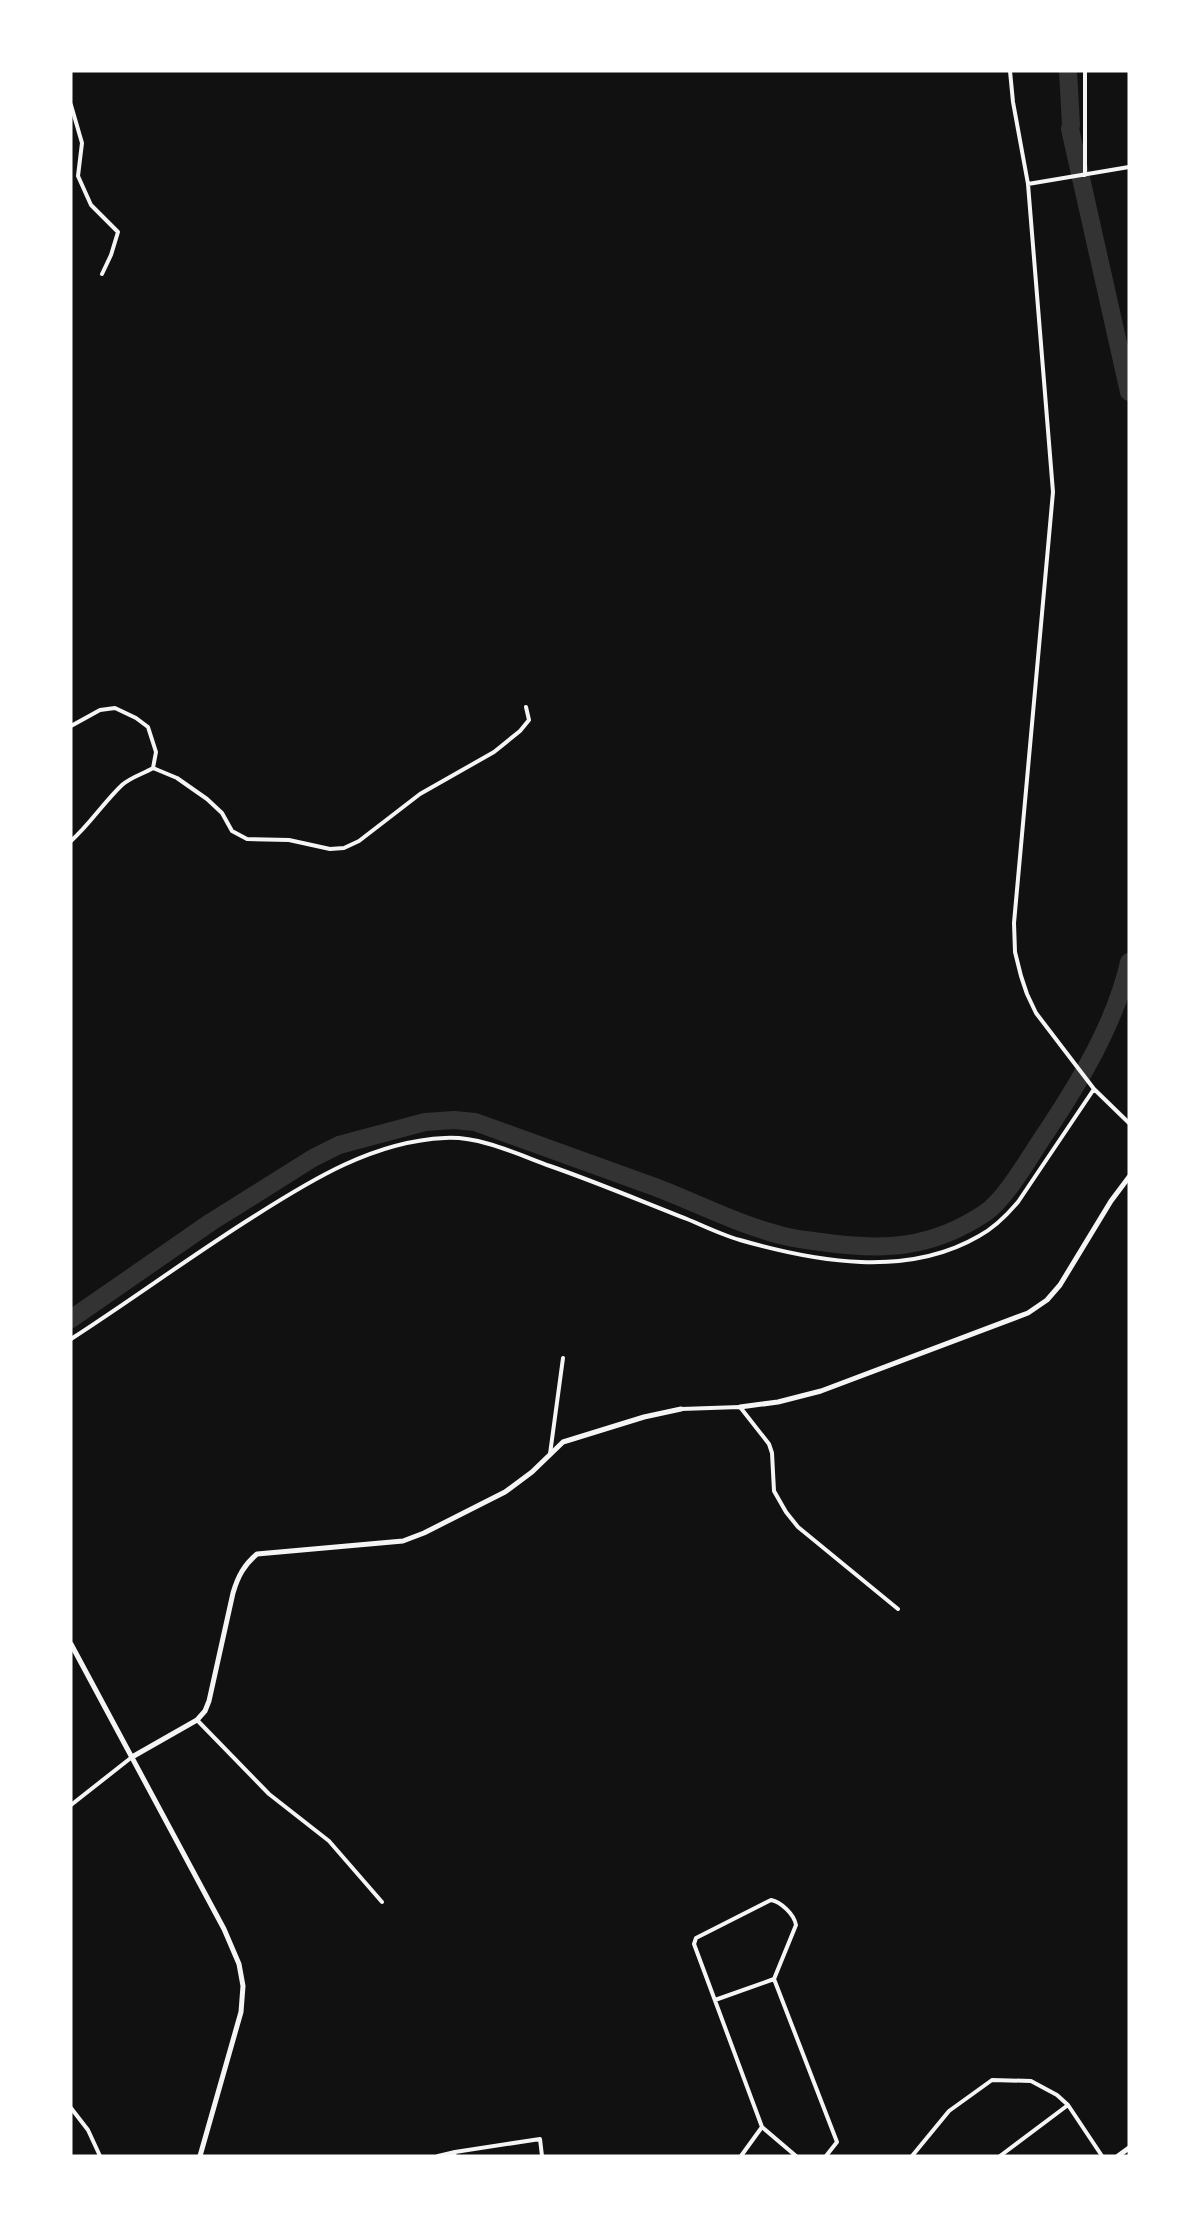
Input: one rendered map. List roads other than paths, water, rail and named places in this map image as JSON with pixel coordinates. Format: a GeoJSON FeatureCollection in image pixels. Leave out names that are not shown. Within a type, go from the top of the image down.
{"type":"FeatureCollection","features":[{"type":"Feature","properties":{"kind":"street"},"geometry":{"type":"LineString","coordinates":[[1010,71],[1013,102],[1028,184],[1053,492],[1014,923],[1015,952],[1027,994],[1036,1012],[1094,1089],[1129,1122]]}},
{"type":"Feature","properties":{"kind":"street"},"geometry":{"type":"LineString","coordinates":[[1085,71],[1085,175]]}},
{"type":"Feature","properties":{"kind":"street"},"geometry":{"type":"LineString","coordinates":[[71,105],[82,144],[78,176],[91,205],[118,232],[111,255],[102,274]]}},
{"type":"Feature","properties":{"kind":"street"},"geometry":{"type":"LineString","coordinates":[[1028,184],[1129,166]]}},
{"type":"Feature","properties":{"kind":"street"},"geometry":{"type":"LineString","coordinates":[[71,841],[88,826],[122,786],[134,776],[153,768],[177,778],[207,799],[222,813],[232,831],[247,839],[289,840],[330,849],[344,848],[358,841],[420,794],[494,752],[520,732],[529,720],[526,707]]}},
{"type":"Feature","properties":{"kind":"street"},"geometry":{"type":"LineString","coordinates":[[71,726],[100,710],[115,708],[136,718],[148,727],[156,752],[153,768]]}},
{"type":"Feature","properties":{"kind":"street"},"geometry":{"type":"LineString","coordinates":[[71,1339],[210,1244],[330,1170],[398,1146],[443,1138],[466,1138],[519,1154],[737,1240],[779,1251],[819,1258],[865,1262],[904,1261],[931,1256],[953,1249],[981,1236],[1003,1218],[1018,1202],[1094,1089]]}},
{"type":"Feature","properties":{"kind":"street"},"geometry":{"type":"LineString","coordinates":[[71,1804],[132,1757],[197,1720],[205,1711],[209,1701],[238,1576],[246,1564],[257,1554],[403,1541],[424,1533],[505,1492],[532,1472],[563,1442],[644,1417],[681,1409],[740,1407],[778,1402],[821,1391],[1028,1313],[1047,1300],[1060,1286],[1111,1201],[1129,1176]]}},
{"type":"Feature","properties":{"kind":"street"},"geometry":{"type":"LineString","coordinates":[[550,1454],[563,1358]]}},
{"type":"Feature","properties":{"kind":"street"},"geometry":{"type":"LineString","coordinates":[[740,1407],[769,1444],[772,1453],[774,1491],[786,1512],[798,1527],[898,1608]]}},
{"type":"Feature","properties":{"kind":"street"},"geometry":{"type":"LineString","coordinates":[[71,1644],[224,1929],[239,1964],[243,1986],[241,2012],[200,2156]]}},
{"type":"Feature","properties":{"kind":"street"},"geometry":{"type":"LineString","coordinates":[[197,1720],[269,1794],[329,1841],[343,1855],[372,1893],[382,1902]]}},
{"type":"Feature","properties":{"kind":"street"},"geometry":{"type":"LineString","coordinates":[[796,2156],[762,2128],[694,1944],[696,1938],[771,1900],[776,1901],[795,1918],[796,1925],[774,1979],[837,2142],[826,2156]]}},
{"type":"Feature","properties":{"kind":"street"},"geometry":{"type":"LineString","coordinates":[[715,2000],[774,1979]]}},
{"type":"Feature","properties":{"kind":"street"},"geometry":{"type":"LineString","coordinates":[[912,2156],[949,2111],[992,2080],[1032,2081],[1057,2095],[1068,2106],[1102,2156]]}},
{"type":"Feature","properties":{"kind":"street"},"geometry":{"type":"LineString","coordinates":[[1000,2156],[1068,2106]]}},
{"type":"Feature","properties":{"kind":"street"},"geometry":{"type":"LineString","coordinates":[[71,2108],[88,2130],[100,2156]]}},
{"type":"Feature","properties":{"kind":"street"},"geometry":{"type":"LineString","coordinates":[[741,2156],[762,2128]]}},
{"type":"Feature","properties":{"kind":"street"},"geometry":{"type":"LineString","coordinates":[[438,2156],[540,2139],[542,2156]]}},
{"type":"Feature","properties":{"kind":"street"},"geometry":{"type":"LineString","coordinates":[[1118,2156],[1129,2148]]}},
{"type":"Feature","properties":{"kind":"waterway"},"geometry":{"type":"LineString","coordinates":[[1068,71],[1070,129],[1129,392]]}},
{"type":"Feature","properties":{"kind":"waterway"},"geometry":{"type":"LineString","coordinates":[[71,1319],[211,1222],[313,1158],[339,1145],[425,1122],[454,1120],[475,1122],[655,1187],[748,1225],[790,1238],[844,1245],[886,1246],[926,1240],[945,1234],[985,1213],[1001,1198],[1017,1176],[1071,1094],[1095,1051],[1115,1007],[1129,962]]}}]}
